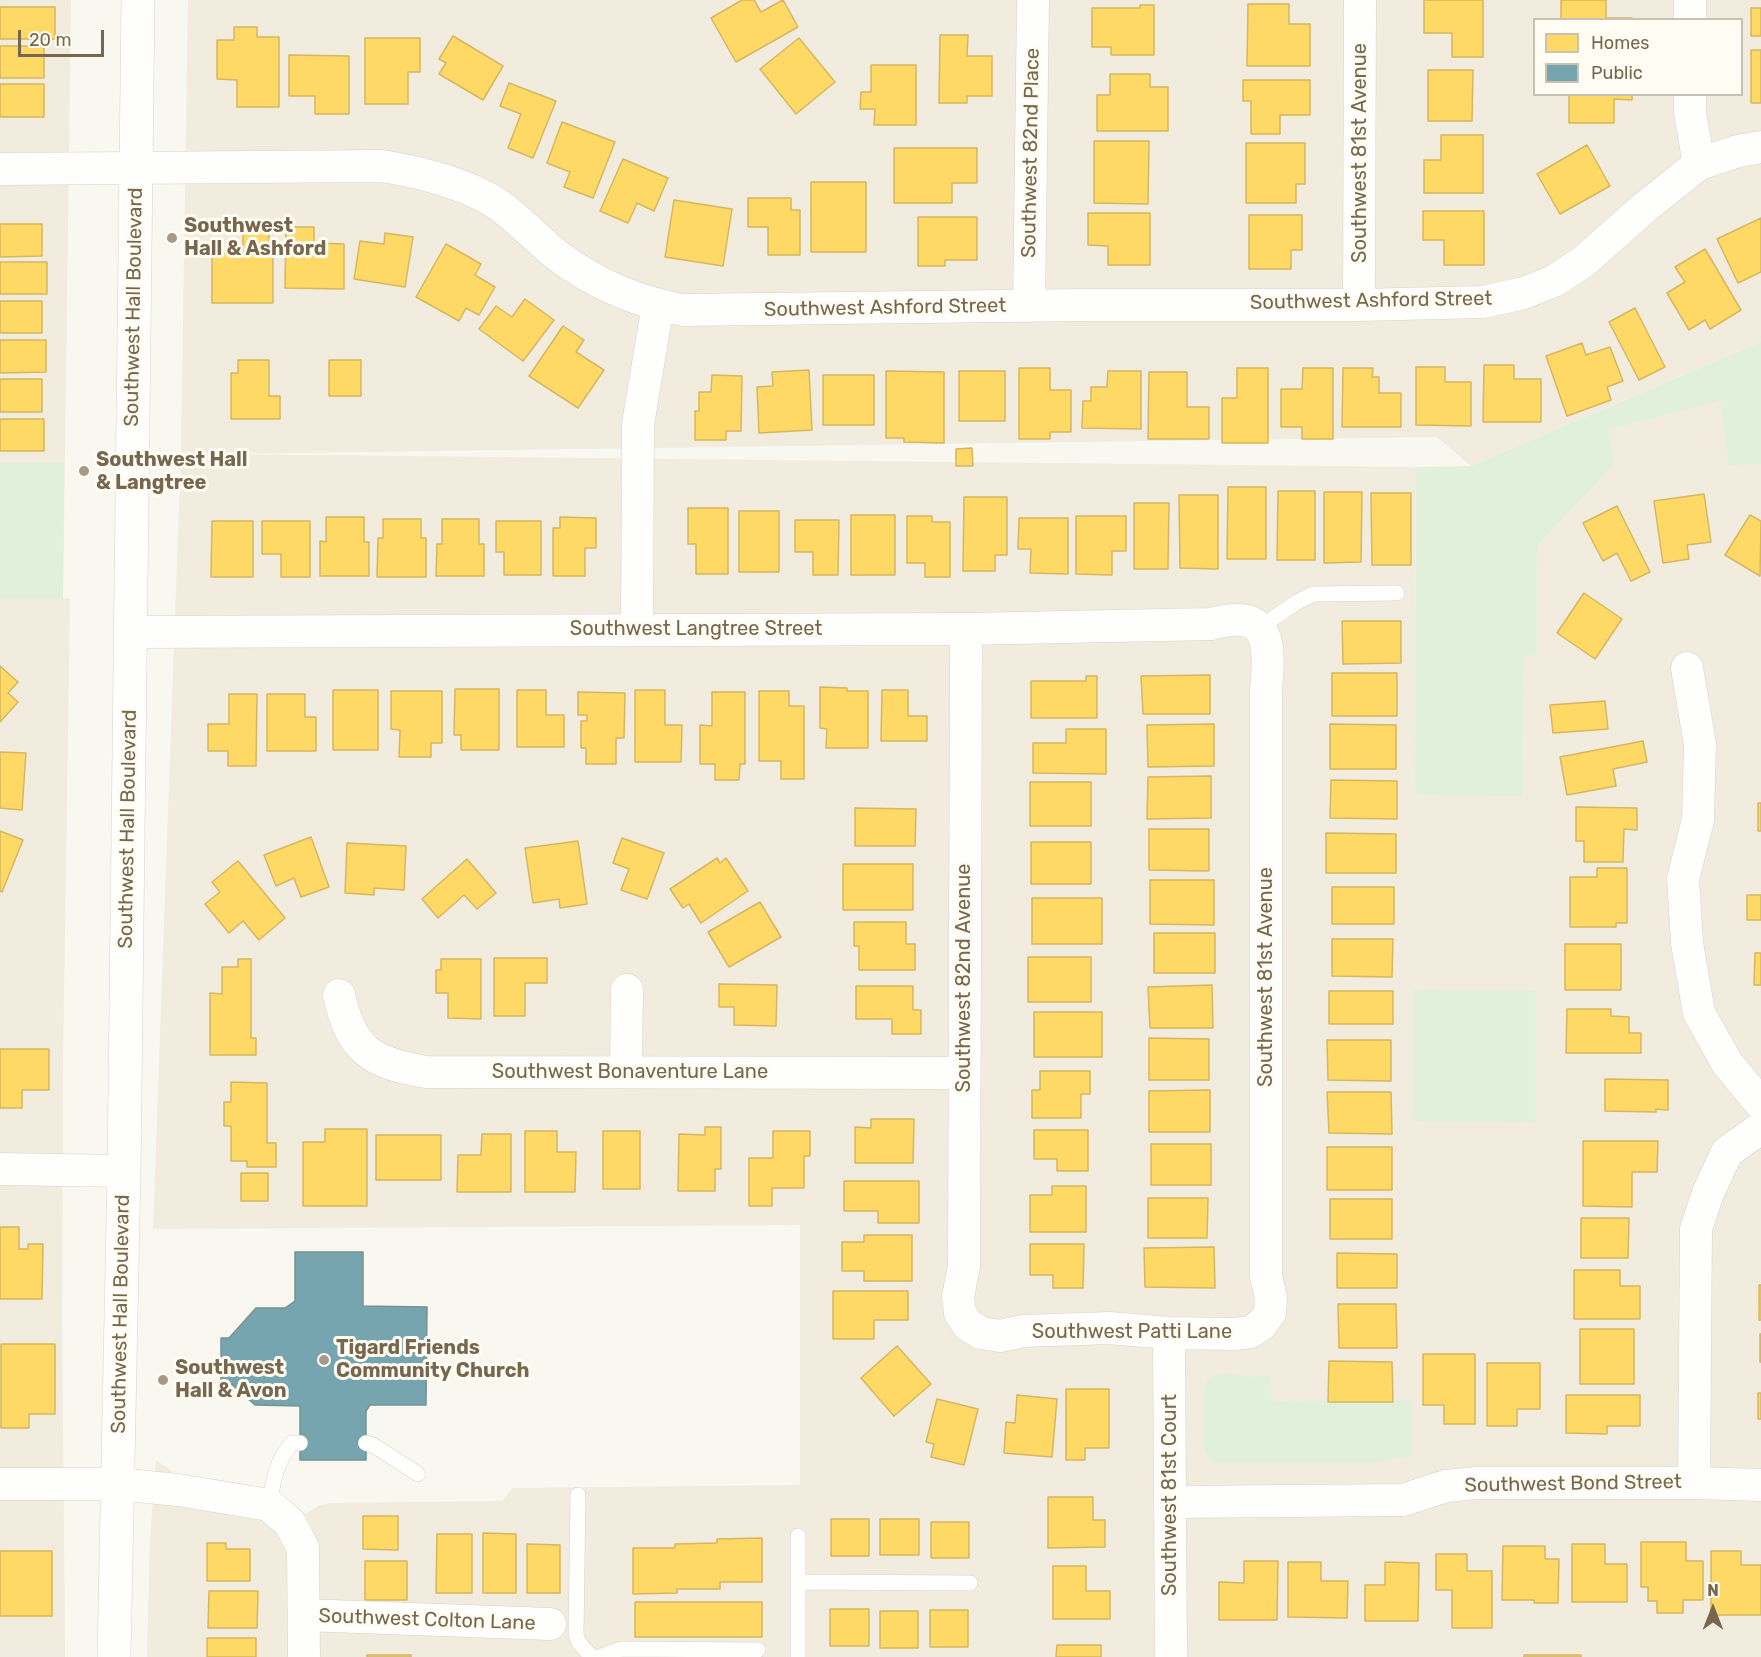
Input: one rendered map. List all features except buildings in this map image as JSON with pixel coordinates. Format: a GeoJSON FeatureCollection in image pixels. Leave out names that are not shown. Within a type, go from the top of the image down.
{"type":"FeatureCollection","features":[{"type":"Feature","properties":{"kind":"main road","name":"Southwest Hall Boulevard"},"geometry":{"type":"LineString","coordinates":[[114,1657],[124,1171],[138,0]]}},
{"type":"Feature","properties":{"kind":"street","name":"Southwest 82nd Place"},"geometry":{"type":"LineString","coordinates":[[1029,306],[1033,0]]}},
{"type":"Feature","properties":{"kind":"street","name":"Southwest 81st Avenue"},"geometry":{"type":"LineString","coordinates":[[1359,305],[1360,0]]}},
{"type":"Feature","properties":{"kind":"street"},"geometry":{"type":"LineString","coordinates":[[1690,0],[1690,18]]}},
{"type":"Feature","properties":{"kind":"street"},"geometry":{"type":"LineString","coordinates":[[1690,96],[1690,113],[1699,164]]}},
{"type":"Feature","properties":{"kind":"street","name":"Southwest Ashford Street"},"geometry":{"type":"LineString","coordinates":[[0,169],[382,166],[415,171],[442,179],[492,201],[519,221],[557,255],[579,270],[620,291],[658,305],[683,310],[1359,305],[1483,302],[1524,293],[1554,281],[1583,262],[1644,208],[1699,164],[1738,151],[1761,147]]}},
{"type":"Feature","properties":{"kind":"street"},"geometry":{"type":"LineString","coordinates":[[637,629],[638,424],[658,305]]}},
{"type":"Feature","properties":{"kind":"street","name":"Southwest Langtree Street"},"geometry":{"type":"LineString","coordinates":[[131,632],[966,629],[1211,624],[1230,619],[1248,620],[1258,628]]}},
{"type":"Feature","properties":{"kind":"street","name":"Southwest 81st Avenue"},"geometry":{"type":"LineString","coordinates":[[1258,628],[1267,641],[1269,659],[1266,688],[1266,1276],[1271,1298],[1270,1313],[1261,1325]]}},
{"type":"Feature","properties":{"kind":"street","name":"Southwest 82nd Avenue"},"geometry":{"type":"LineString","coordinates":[[966,629],[964,1266],[958,1297],[960,1313],[968,1325]]}},
{"type":"Feature","properties":{"kind":"street"},"geometry":{"type":"LineString","coordinates":[[1687,668],[1700,744],[1698,820],[1683,879],[1687,943],[1699,1013],[1727,1063],[1761,1104]]}},
{"type":"Feature","properties":{"kind":"street"},"geometry":{"type":"LineString","coordinates":[[626,1072],[627,990]]}},
{"type":"Feature","properties":{"kind":"street","name":"Southwest Bonaventure Lane"},"geometry":{"type":"LineString","coordinates":[[339,994],[344,1017],[352,1034],[364,1050],[381,1061],[400,1068],[426,1072],[963,1072]]}},
{"type":"Feature","properties":{"kind":"street"},"geometry":{"type":"LineString","coordinates":[[1694,1483],[1696,1229],[1708,1193],[1727,1152],[1761,1128]]}},
{"type":"Feature","properties":{"kind":"street"},"geometry":{"type":"LineString","coordinates":[[0,1169],[124,1171]]}},
{"type":"Feature","properties":{"kind":"street","name":"Southwest Patti Lane"},"geometry":{"type":"LineString","coordinates":[[968,1325],[981,1333],[1000,1336],[1024,1331],[1109,1328],[1169,1333],[1234,1334],[1251,1332],[1261,1325]]}},
{"type":"Feature","properties":{"kind":"street","name":"Southwest 81st Court"},"geometry":{"type":"LineString","coordinates":[[1169,1333],[1171,1657]]}},
{"type":"Feature","properties":{"kind":"street","name":"Southwest Bond Street"},"geometry":{"type":"LineString","coordinates":[[1171,1502],[1392,1501],[1403,1500],[1446,1486],[1476,1483],[1761,1485]]}},
{"type":"Feature","properties":{"kind":"street"},"geometry":{"type":"LineString","coordinates":[[0,1484],[118,1484],[178,1490],[269,1505],[290,1523],[303,1548],[304,1657]]}},
{"type":"Feature","properties":{"kind":"street","name":"Southwest Colton Lane"},"geometry":{"type":"LineString","coordinates":[[304,1615],[550,1624]]}},
{"type":"Feature","properties":{"kind":"lane"},"geometry":{"type":"LineString","coordinates":[[1258,628],[1313,594],[1397,593]]}},
{"type":"Feature","properties":{"kind":"lane"},"geometry":{"type":"LineString","coordinates":[[269,1505],[276,1470],[283,1453],[292,1443],[300,1443]]}},
{"type":"Feature","properties":{"kind":"lane"},"geometry":{"type":"LineString","coordinates":[[366,1443],[373,1445],[418,1474]]}},
{"type":"Feature","properties":{"kind":"lane"},"geometry":{"type":"LineString","coordinates":[[578,1495],[576,1634],[579,1643],[592,1657]]}},
{"type":"Feature","properties":{"kind":"lane"},"geometry":{"type":"LineString","coordinates":[[798,1536],[798,1657]]}},
{"type":"Feature","properties":{"kind":"lane"},"geometry":{"type":"LineString","coordinates":[[798,1582],[970,1583]]}},
{"type":"Feature","properties":{"kind":"lane"},"geometry":{"type":"LineString","coordinates":[[599,1657],[621,1649],[758,1650]]}},
{"type":"Feature","properties":{"kind":"shaded area"},"geometry":{"type":"Polygon","coordinates":[[[0,0],[71,0],[63,598],[70,599],[63,1059],[62,1320],[65,1646],[0,1646],[0,0]]]}},
{"type":"Feature","properties":{"kind":"shaded area"},"geometry":{"type":"Polygon","coordinates":[[[188,0],[1761,0],[1761,342],[1471,466],[1437,437],[217,454],[1416,467],[1415,794],[1523,795],[1524,655],[1537,655],[1538,545],[1614,465],[1609,430],[1720,399],[1728,464],[1761,464],[1761,1657],[147,1657],[150,1541],[156,1460],[174,1473],[244,1484],[285,1497],[305,1514],[318,1506],[329,1503],[502,1501],[513,1488],[800,1485],[800,1225],[153,1229],[181,454],[188,0]]]}},
{"type":"Feature","properties":{"kind":"shaded area"},"geometry":{"type":"Polygon","coordinates":[[[0,1646],[65,1646],[65,1657],[0,1657],[0,1646]]]}},
{"type":"Feature","properties":{"kind":"green space"},"geometry":{"type":"Polygon","coordinates":[[[1761,342],[1761,464],[1728,465],[1720,400],[1609,430],[1614,465],[1538,545],[1537,655],[1524,656],[1523,796],[1415,795],[1416,467],[1471,466],[1761,342]]]}},
{"type":"Feature","properties":{"kind":"green space"},"geometry":{"type":"Polygon","coordinates":[[[0,463],[64,463],[63,599],[0,599],[0,463]]]}},
{"type":"Feature","properties":{"kind":"green space"},"geometry":{"type":"Polygon","coordinates":[[[1414,990],[1535,991],[1535,1122],[1413,1121],[1414,990]]]}},
{"type":"Feature","properties":{"kind":"green space"},"geometry":{"type":"Polygon","coordinates":[[[1217,1373],[1252,1377],[1270,1375],[1271,1401],[1411,1400],[1411,1456],[1371,1463],[1216,1463],[1208,1456],[1204,1446],[1204,1391],[1206,1382],[1217,1373]]]}},
{"type":"Feature","properties":{"kind":"place","name":"Southwest Hall & Ashford"},"geometry":{"type":"Point","coordinates":[172,238]}},
{"type":"Feature","properties":{"kind":"place","name":"Southwest Hall & Langtree"},"geometry":{"type":"Point","coordinates":[84,471]}},
{"type":"Feature","properties":{"kind":"place","name":"Tigard Friends Community Church"},"geometry":{"type":"Point","coordinates":[324,1360]}},
{"type":"Feature","properties":{"kind":"place","name":"Southwest Hall & Avon"},"geometry":{"type":"Point","coordinates":[163,1380]}}]}
